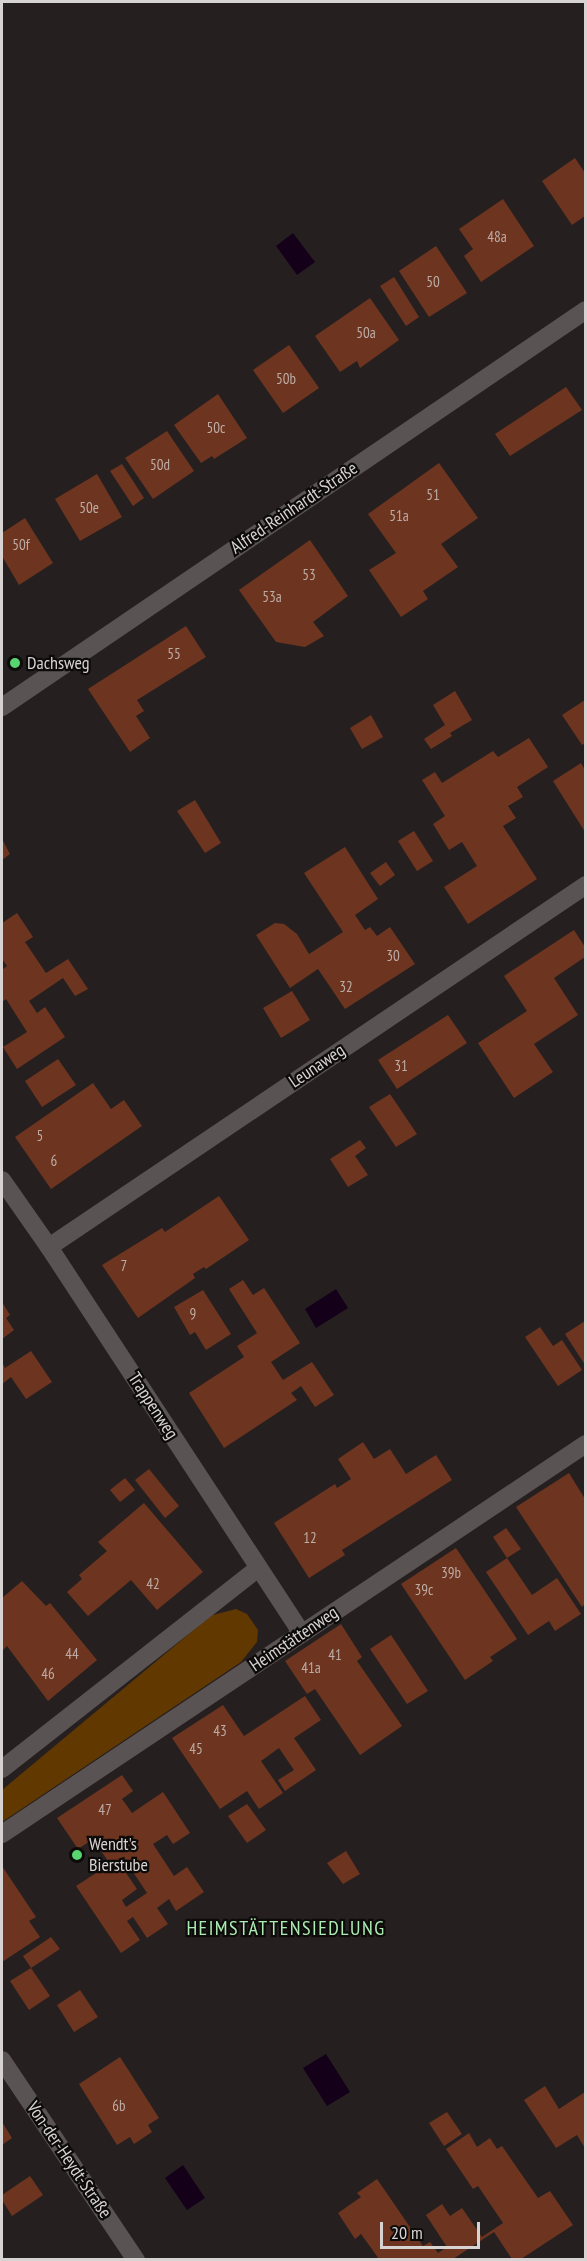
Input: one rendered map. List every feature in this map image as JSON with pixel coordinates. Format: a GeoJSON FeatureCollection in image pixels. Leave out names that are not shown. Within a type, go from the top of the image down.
{"type":"FeatureCollection","features":[{"type":"Feature","properties":{"kind":"street","name":"Alfred-Reinhardt-Straße"},"geometry":{"type":"LineString","coordinates":[[2,707],[585,310]]}},
{"type":"Feature","properties":{"kind":"street","name":"Leunaweg"},"geometry":{"type":"LineString","coordinates":[[49,1247],[585,885]]}},
{"type":"Feature","properties":{"kind":"street","name":"Trappenweg"},"geometry":{"type":"LineString","coordinates":[[5,1192],[49,1247],[302,1634]]}},
{"type":"Feature","properties":{"kind":"street","name":"Heimstättenweg"},"geometry":{"type":"LineString","coordinates":[[2,1834],[585,1444]]}},
{"type":"Feature","properties":{"kind":"street"},"geometry":{"type":"LineString","coordinates":[[2,1770],[258,1568]]}},
{"type":"Feature","properties":{"kind":"street","name":"Von-der-Heydt-Straße"},"geometry":{"type":"LineString","coordinates":[[2,2060],[136,2259]]}},
{"type":"Feature","properties":{"kind":"shaded area"},"geometry":{"type":"Polygon","coordinates":[[[293,233],[315,262],[297,275],[276,246],[293,233]]]}},
{"type":"Feature","properties":{"kind":"shaded area"},"geometry":{"type":"Polygon","coordinates":[[[336,1289],[348,1308],[316,1328],[305,1309],[336,1289]]]}},
{"type":"Feature","properties":{"kind":"shaded area"},"geometry":{"type":"Polygon","coordinates":[[[236,1609],[247,1614],[258,1630],[257,1642],[241,1662],[2,1822],[2,1790],[202,1623],[213,1615],[236,1609]]]}},
{"type":"Feature","properties":{"kind":"shaded area"},"geometry":{"type":"Polygon","coordinates":[[[326,2054],[350,2092],[327,2106],[303,2068],[326,2054]]]}},
{"type":"Feature","properties":{"kind":"shaded area"},"geometry":{"type":"Polygon","coordinates":[[[183,2165],[205,2198],[187,2210],[165,2178],[183,2165]]]}},
{"type":"Feature","properties":{"kind":"building"},"geometry":{"type":"Polygon","coordinates":[[[575,158],[585,173],[585,216],[572,225],[542,181],[575,158]]]}},
{"type":"Feature","properties":{"kind":"building"},"geometry":{"type":"Polygon","coordinates":[[[503,199],[534,246],[481,282],[464,256],[473,249],[459,229],[503,199]]]}},
{"type":"Feature","properties":{"kind":"building"},"geometry":{"type":"Polygon","coordinates":[[[436,246],[467,293],[429,317],[399,271],[436,246]]]}},
{"type":"Feature","properties":{"kind":"building"},"geometry":{"type":"Polygon","coordinates":[[[394,277],[419,317],[406,326],[380,286],[394,277]]]}},
{"type":"Feature","properties":{"kind":"building"},"geometry":{"type":"Polygon","coordinates":[[[370,298],[399,340],[360,368],[357,361],[340,372],[315,336],[370,298]]]}},
{"type":"Feature","properties":{"kind":"building"},"geometry":{"type":"Polygon","coordinates":[[[289,345],[319,388],[283,413],[253,370],[289,345]]]}},
{"type":"Feature","properties":{"kind":"building"},"geometry":{"type":"Polygon","coordinates":[[[566,387],[582,410],[510,456],[495,434],[566,387]]]}},
{"type":"Feature","properties":{"kind":"building"},"geometry":{"type":"Polygon","coordinates":[[[218,394],[247,438],[214,459],[212,456],[201,463],[174,425],[218,394]]]}},
{"type":"Feature","properties":{"kind":"building"},"geometry":{"type":"Polygon","coordinates":[[[167,431],[194,471],[153,499],[125,458],[167,431]]]}},
{"type":"Feature","properties":{"kind":"building"},"geometry":{"type":"Polygon","coordinates":[[[439,463],[478,518],[441,544],[458,567],[423,591],[428,599],[401,617],[369,570],[396,553],[368,514],[439,463]]]}},
{"type":"Feature","properties":{"kind":"building"},"geometry":{"type":"Polygon","coordinates":[[[122,464],[144,498],[133,506],[110,471],[122,464]]]}},
{"type":"Feature","properties":{"kind":"building"},"geometry":{"type":"Polygon","coordinates":[[[97,474],[122,517],[80,541],[55,499],[97,474]]]}},
{"type":"Feature","properties":{"kind":"building"},"geometry":{"type":"Polygon","coordinates":[[[25,518],[53,563],[19,585],[2,556],[2,533],[25,518]]]}},
{"type":"Feature","properties":{"kind":"building"},"geometry":{"type":"Polygon","coordinates":[[[310,540],[348,596],[313,622],[324,636],[305,647],[276,642],[239,590],[310,540]]]}},
{"type":"Feature","properties":{"kind":"building"},"geometry":{"type":"Polygon","coordinates":[[[186,626],[206,657],[137,700],[144,711],[136,716],[150,738],[130,752],[88,689],[186,626]]]}},
{"type":"Feature","properties":{"kind":"building"},"geometry":{"type":"Polygon","coordinates":[[[455,691],[472,720],[450,733],[452,736],[431,749],[424,739],[445,725],[433,705],[455,691]]]}},
{"type":"Feature","properties":{"kind":"building"},"geometry":{"type":"Polygon","coordinates":[[[585,700],[585,743],[582,745],[562,715],[585,700]]]}},
{"type":"Feature","properties":{"kind":"building"},"geometry":{"type":"Polygon","coordinates":[[[371,715],[383,737],[362,749],[350,728],[371,715]]]}},
{"type":"Feature","properties":{"kind":"building"},"geometry":{"type":"Polygon","coordinates":[[[529,738],[548,767],[517,787],[523,797],[508,806],[516,818],[503,826],[537,879],[468,924],[444,887],[477,866],[462,842],[449,850],[433,824],[445,816],[422,780],[435,772],[442,783],[493,751],[498,757],[529,738]]]}},
{"type":"Feature","properties":{"kind":"building"},"geometry":{"type":"Polygon","coordinates":[[[581,763],[585,770],[585,832],[553,781],[581,763]]]}},
{"type":"Feature","properties":{"kind":"building"},"geometry":{"type":"Polygon","coordinates":[[[195,800],[221,843],[205,853],[177,811],[195,800]]]}},
{"type":"Feature","properties":{"kind":"building"},"geometry":{"type":"Polygon","coordinates":[[[414,831],[433,861],[417,871],[398,841],[414,831]]]}},
{"type":"Feature","properties":{"kind":"building"},"geometry":{"type":"Polygon","coordinates":[[[2,839],[10,854],[2,860],[2,839]]]}},
{"type":"Feature","properties":{"kind":"building"},"geometry":{"type":"Polygon","coordinates":[[[345,847],[378,899],[355,915],[365,930],[370,927],[377,936],[390,927],[415,964],[345,1009],[318,969],[290,988],[256,935],[275,923],[284,924],[297,934],[309,954],[343,932],[304,873],[345,847]]]}},
{"type":"Feature","properties":{"kind":"building"},"geometry":{"type":"Polygon","coordinates":[[[386,862],[395,875],[380,886],[370,873],[386,862]]]}},
{"type":"Feature","properties":{"kind":"building"},"geometry":{"type":"Polygon","coordinates":[[[17,913],[33,937],[25,942],[46,973],[68,959],[88,989],[75,996],[63,978],[29,1001],[37,1013],[45,1007],[65,1037],[17,1069],[3,1047],[27,1032],[6,999],[2,1002],[2,970],[7,966],[2,959],[2,923],[17,913]]]}},
{"type":"Feature","properties":{"kind":"building"},"geometry":{"type":"Polygon","coordinates":[[[574,930],[585,947],[585,957],[554,978],[578,1015],[534,1044],[553,1072],[514,1098],[478,1043],[527,1011],[504,976],[574,930]]]}},
{"type":"Feature","properties":{"kind":"building"},"geometry":{"type":"Polygon","coordinates":[[[292,991],[310,1020],[281,1038],[263,1008],[292,991]]]}},
{"type":"Feature","properties":{"kind":"building"},"geometry":{"type":"Polygon","coordinates":[[[448,1015],[467,1043],[397,1089],[378,1060],[448,1015]]]}},
{"type":"Feature","properties":{"kind":"building"},"geometry":{"type":"Polygon","coordinates":[[[58,1059],[76,1085],[42,1107],[25,1081],[58,1059]]]}},
{"type":"Feature","properties":{"kind":"building"},"geometry":{"type":"Polygon","coordinates":[[[93,1083],[111,1109],[124,1100],[142,1126],[51,1189],[15,1137],[93,1083]]]}},
{"type":"Feature","properties":{"kind":"building"},"geometry":{"type":"Polygon","coordinates":[[[390,1094],[417,1134],[396,1147],[369,1107],[390,1094]]]}},
{"type":"Feature","properties":{"kind":"building"},"geometry":{"type":"Polygon","coordinates":[[[360,1140],[366,1148],[355,1156],[368,1175],[348,1187],[330,1159],[360,1140]]]}},
{"type":"Feature","properties":{"kind":"building"},"geometry":{"type":"Polygon","coordinates":[[[219,1196],[249,1240],[206,1269],[204,1267],[193,1274],[195,1278],[138,1318],[102,1265],[162,1228],[165,1232],[219,1196]]]}},
{"type":"Feature","properties":{"kind":"building"},"geometry":{"type":"Polygon","coordinates":[[[243,1280],[253,1295],[264,1288],[300,1343],[271,1362],[283,1380],[312,1362],[334,1395],[315,1407],[301,1386],[291,1393],[297,1400],[224,1448],[189,1393],[244,1357],[237,1346],[257,1333],[229,1289],[243,1280]]]}},
{"type":"Feature","properties":{"kind":"building"},"geometry":{"type":"Polygon","coordinates":[[[203,1290],[231,1334],[206,1350],[195,1332],[190,1335],[174,1307],[203,1290]]]}},
{"type":"Feature","properties":{"kind":"building"},"geometry":{"type":"Polygon","coordinates":[[[2,1302],[10,1315],[6,1318],[14,1330],[2,1339],[2,1302]]]}},
{"type":"Feature","properties":{"kind":"building"},"geometry":{"type":"Polygon","coordinates":[[[585,1321],[585,1365],[565,1334],[585,1321]]]}},
{"type":"Feature","properties":{"kind":"building"},"geometry":{"type":"Polygon","coordinates":[[[540,1327],[553,1346],[562,1340],[582,1370],[558,1386],[525,1337],[540,1327]]]}},
{"type":"Feature","properties":{"kind":"building"},"geometry":{"type":"Polygon","coordinates":[[[31,1351],[52,1382],[26,1399],[11,1377],[2,1384],[2,1362],[5,1368],[31,1351]]]}},
{"type":"Feature","properties":{"kind":"building"},"geometry":{"type":"Polygon","coordinates":[[[363,1442],[374,1459],[390,1449],[406,1474],[436,1455],[452,1480],[342,1550],[345,1555],[309,1578],[274,1523],[335,1484],[337,1488],[351,1479],[338,1459],[363,1442]]]}},
{"type":"Feature","properties":{"kind":"building"},"geometry":{"type":"Polygon","coordinates":[[[149,1469],[179,1506],[165,1518],[135,1480],[149,1469]]]}},
{"type":"Feature","properties":{"kind":"building"},"geometry":{"type":"Polygon","coordinates":[[[569,1473],[585,1499],[585,1604],[582,1607],[516,1507],[569,1473]]]}},
{"type":"Feature","properties":{"kind":"building"},"geometry":{"type":"Polygon","coordinates":[[[125,1478],[135,1490],[120,1502],[110,1490],[125,1478]]]}},
{"type":"Feature","properties":{"kind":"building"},"geometry":{"type":"Polygon","coordinates":[[[144,1503],[203,1572],[157,1610],[131,1580],[88,1616],[67,1592],[82,1579],[79,1575],[107,1551],[98,1542],[144,1503]]]}},
{"type":"Feature","properties":{"kind":"building"},"geometry":{"type":"Polygon","coordinates":[[[506,1528],[521,1549],[507,1558],[493,1537],[506,1528]]]}},
{"type":"Feature","properties":{"kind":"building"},"geometry":{"type":"Polygon","coordinates":[[[456,1548],[517,1639],[490,1657],[493,1661],[465,1680],[401,1584],[456,1548]]]}},
{"type":"Feature","properties":{"kind":"building"},"geometry":{"type":"Polygon","coordinates":[[[507,1558],[532,1595],[557,1578],[581,1614],[555,1631],[549,1621],[528,1635],[486,1572],[507,1558]]]}},
{"type":"Feature","properties":{"kind":"building"},"geometry":{"type":"Polygon","coordinates":[[[22,1581],[46,1606],[50,1603],[97,1660],[48,1701],[7,1646],[2,1651],[2,1598],[22,1581]]]}},
{"type":"Feature","properties":{"kind":"building"},"geometry":{"type":"Polygon","coordinates":[[[341,1624],[362,1657],[357,1661],[402,1726],[360,1755],[315,1689],[307,1694],[285,1661],[341,1624]]]}},
{"type":"Feature","properties":{"kind":"building"},"geometry":{"type":"Polygon","coordinates":[[[391,1635],[428,1691],[407,1704],[370,1649],[391,1635]]]}},
{"type":"Feature","properties":{"kind":"building"},"geometry":{"type":"Polygon","coordinates":[[[305,1696],[321,1720],[294,1738],[316,1770],[285,1791],[278,1780],[294,1770],[279,1748],[261,1761],[283,1793],[259,1809],[247,1791],[220,1809],[172,1738],[223,1705],[244,1736],[305,1696]]]}},
{"type":"Feature","properties":{"kind":"building"},"geometry":{"type":"Polygon","coordinates":[[[122,1775],[133,1791],[122,1799],[132,1813],[163,1792],[190,1833],[173,1844],[167,1835],[153,1844],[174,1876],[187,1867],[204,1892],[176,1911],[169,1899],[157,1908],[168,1924],[147,1938],[133,1917],[127,1921],[140,1940],[121,1953],[76,1886],[110,1864],[93,1839],[78,1849],[57,1818],[122,1775]],[[131,1869],[126,1873],[137,1889],[122,1900],[126,1907],[147,1893],[131,1869]]]}},
{"type":"Feature","properties":{"kind":"building"},"geometry":{"type":"Polygon","coordinates":[[[247,1804],[266,1830],[247,1843],[228,1816],[247,1804]]]}},
{"type":"Feature","properties":{"kind":"building"},"geometry":{"type":"Polygon","coordinates":[[[346,1851],[360,1874],[343,1884],[327,1863],[346,1851]]]}},
{"type":"Feature","properties":{"kind":"building"},"geometry":{"type":"Polygon","coordinates":[[[2,1866],[36,1917],[29,1921],[40,1937],[2,1962],[2,1866]]]}},
{"type":"Feature","properties":{"kind":"building"},"geometry":{"type":"Polygon","coordinates":[[[51,1937],[60,1949],[31,1968],[23,1956],[51,1937]]]}},
{"type":"Feature","properties":{"kind":"building"},"geometry":{"type":"Polygon","coordinates":[[[31,1968],[50,1996],[29,2010],[10,1981],[31,1968]]]}},
{"type":"Feature","properties":{"kind":"building"},"geometry":{"type":"Polygon","coordinates":[[[80,1990],[98,2017],[74,2032],[57,2005],[80,1990]]]}},
{"type":"Feature","properties":{"kind":"building"},"geometry":{"type":"Polygon","coordinates":[[[120,2057],[159,2118],[148,2125],[152,2132],[134,2144],[130,2137],[117,2145],[79,2084],[120,2057]]]}},
{"type":"Feature","properties":{"kind":"building"},"geometry":{"type":"Polygon","coordinates":[[[545,2086],[559,2109],[585,2092],[585,2148],[577,2135],[556,2148],[524,2100],[545,2086]]]}},
{"type":"Feature","properties":{"kind":"building"},"geometry":{"type":"Polygon","coordinates":[[[447,2112],[462,2134],[444,2146],[429,2123],[447,2112]]]}},
{"type":"Feature","properties":{"kind":"building"},"geometry":{"type":"Polygon","coordinates":[[[2,2122],[12,2138],[2,2145],[2,2122]]]}},
{"type":"Feature","properties":{"kind":"building"},"geometry":{"type":"Polygon","coordinates":[[[469,2133],[477,2147],[490,2138],[497,2149],[502,2146],[538,2198],[550,2191],[573,2225],[521,2259],[512,2259],[494,2232],[453,2259],[379,2259],[361,2234],[355,2239],[338,2213],[361,2197],[357,2193],[377,2179],[423,2246],[430,2242],[438,2253],[447,2247],[426,2215],[442,2204],[450,2216],[462,2208],[482,2237],[503,2223],[478,2186],[473,2189],[446,2149],[469,2133]]]}},
{"type":"Feature","properties":{"kind":"building"},"geometry":{"type":"Polygon","coordinates":[[[30,2176],[43,2195],[12,2216],[2,2200],[2,2195],[30,2176]]]}},
{"type":"Feature","properties":{"kind":"place","name":"Dachsweg"},"geometry":{"type":"Point","coordinates":[15,663]}},
{"type":"Feature","properties":{"kind":"place","name":"Wendt's Bierstube"},"geometry":{"type":"Point","coordinates":[77,1855]}},
{"type":"Feature","properties":{"kind":"district","name":"HEIMSTÄTTENSIEDLUNG"},"geometry":{"type":"Point","coordinates":[286,1928]}}]}
